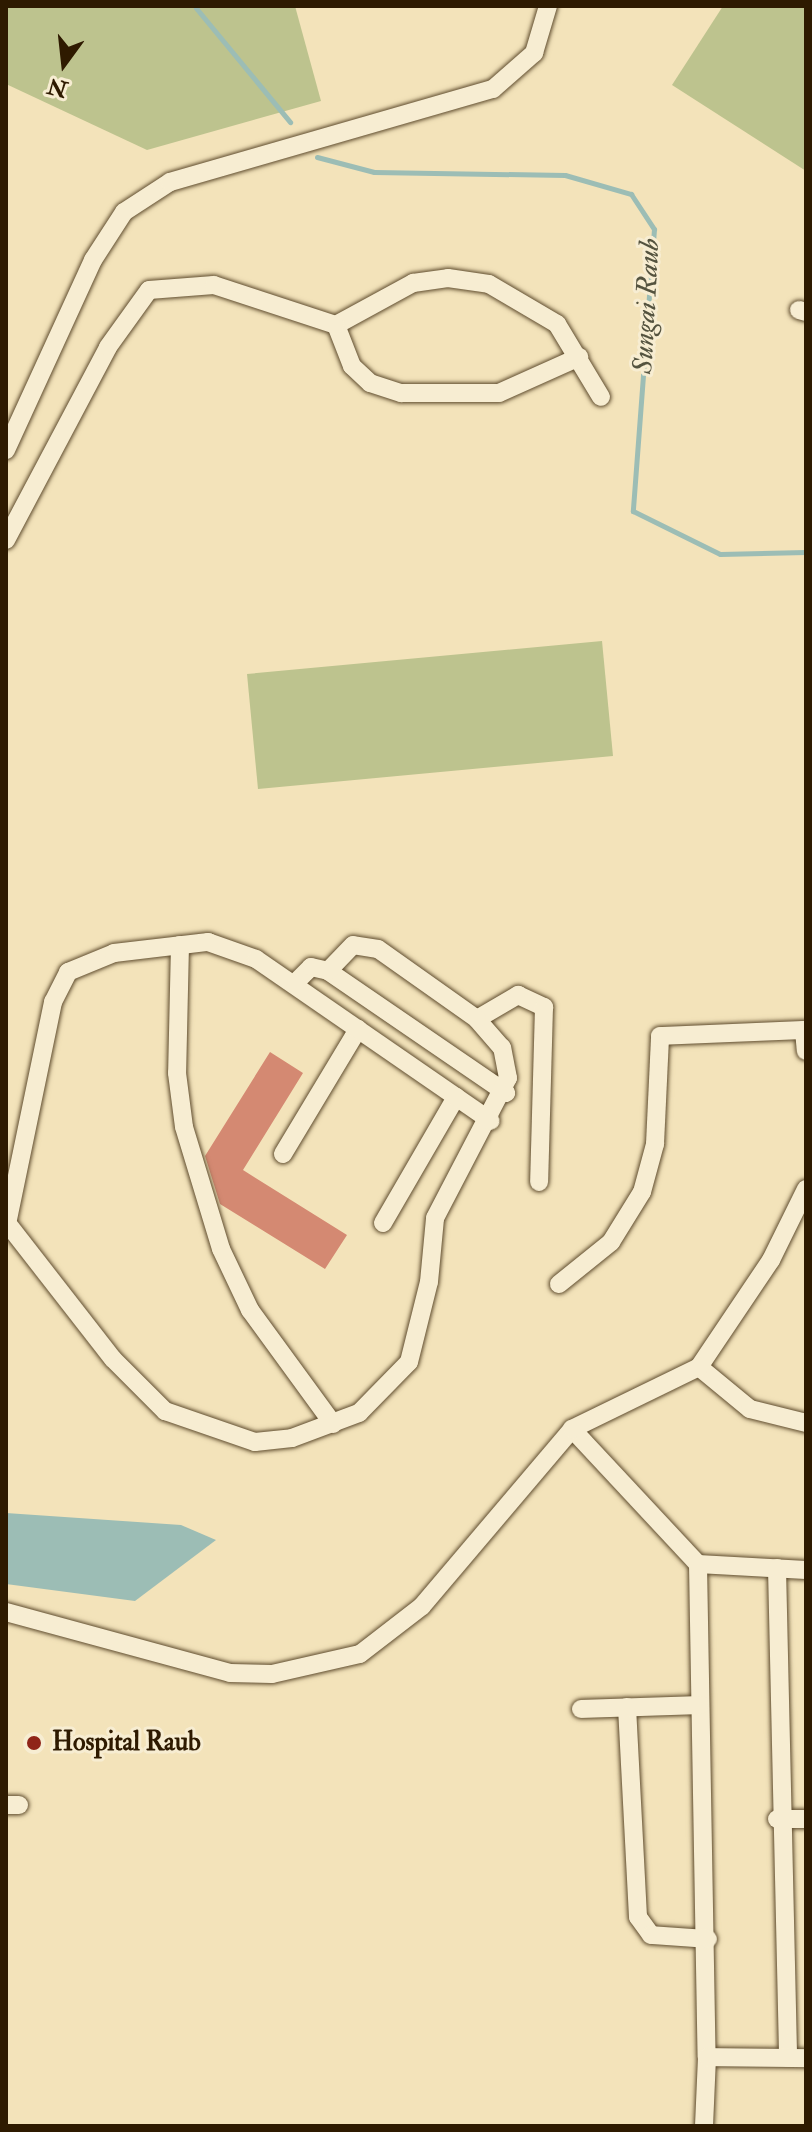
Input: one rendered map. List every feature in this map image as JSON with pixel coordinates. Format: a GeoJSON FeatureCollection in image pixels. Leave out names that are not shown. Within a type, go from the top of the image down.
{"type":"FeatureCollection","features":[{"type":"Feature","properties":{"kind":"street"},"geometry":{"type":"LineString","coordinates":[[6,450],[93,260],[137,202],[170,182],[493,89],[534,53],[548,6]]}},
{"type":"Feature","properties":{"kind":"street"},"geometry":{"type":"LineString","coordinates":[[6,540],[108,347],[149,290],[214,285],[336,325],[413,283],[448,278],[526,300],[557,324],[601,397]]}},
{"type":"Feature","properties":{"kind":"street"},"geometry":{"type":"LineString","coordinates":[[336,325],[352,366],[370,383],[428,397],[499,393],[579,357]]}},
{"type":"Feature","properties":{"kind":"street"},"geometry":{"type":"LineString","coordinates":[[328,971],[353,945],[378,949],[477,1019],[502,1048],[506,1093],[491,1121],[435,1218],[429,1282],[409,1362],[359,1413],[333,1424],[255,1442],[165,1411],[113,1359],[7,1226],[53,1002],[68,972],[114,953],[208,942],[235,949],[294,984],[491,1121]]}},
{"type":"Feature","properties":{"kind":"street"},"geometry":{"type":"LineString","coordinates":[[180,945],[176,1057],[184,1127],[221,1249],[250,1310],[333,1424]]}},
{"type":"Feature","properties":{"kind":"street"},"geometry":{"type":"LineString","coordinates":[[294,984],[311,967],[328,971],[506,1093]]}},
{"type":"Feature","properties":{"kind":"street"},"geometry":{"type":"LineString","coordinates":[[477,1019],[518,995],[544,1007],[539,1182]]}},
{"type":"Feature","properties":{"kind":"street"},"geometry":{"type":"LineString","coordinates":[[283,1154],[358,1029]]}},
{"type":"Feature","properties":{"kind":"street"},"geometry":{"type":"LineString","coordinates":[[559,1284],[611,1242],[642,1192],[655,1144],[660,1036],[805,1030],[806,1051]]}},
{"type":"Feature","properties":{"kind":"street"},"geometry":{"type":"LineString","coordinates":[[383,1223],[456,1097]]}},
{"type":"Feature","properties":{"kind":"street"},"geometry":{"type":"LineString","coordinates":[[6,1612],[230,1673],[272,1674],[343,1661],[422,1606],[572,1429],[699,1367],[771,1260],[806,1189]]}},
{"type":"Feature","properties":{"kind":"street"},"geometry":{"type":"LineString","coordinates":[[699,1367],[750,1409],[806,1423]]}},
{"type":"Feature","properties":{"kind":"street"},"geometry":{"type":"LineString","coordinates":[[572,1429],[698,1564],[708,1939],[704,2126]]}},
{"type":"Feature","properties":{"kind":"street"},"geometry":{"type":"LineString","coordinates":[[698,1564],[806,1570]]}},
{"type":"Feature","properties":{"kind":"street"},"geometry":{"type":"LineString","coordinates":[[707,2057],[797,2058],[777,1819],[777,1568]]}},
{"type":"Feature","properties":{"kind":"street"},"geometry":{"type":"LineString","coordinates":[[581,1709],[700,1705]]}},
{"type":"Feature","properties":{"kind":"street"},"geometry":{"type":"LineString","coordinates":[[627,1707],[638,1917],[651,1935],[708,1939]]}},
{"type":"Feature","properties":{"kind":"street"},"geometry":{"type":"LineString","coordinates":[[777,1819],[806,1819]]}},
{"type":"Feature","properties":{"kind":"green space"},"geometry":{"type":"Polygon","coordinates":[[[6,6],[295,6],[321,101],[147,150],[6,84],[6,6]]]}},
{"type":"Feature","properties":{"kind":"green space"},"geometry":{"type":"Polygon","coordinates":[[[723,6],[806,6],[806,171],[672,85],[723,6]]]}},
{"type":"Feature","properties":{"kind":"green space"},"geometry":{"type":"Polygon","coordinates":[[[602,641],[613,756],[258,789],[247,674],[602,641]]]}},
{"type":"Feature","properties":{"kind":"water"},"geometry":{"type":"Polygon","coordinates":[[[6,1513],[181,1525],[216,1540],[135,1601],[6,1584],[6,1513]]]}},
{"type":"Feature","properties":{"kind":"building"},"geometry":{"type":"Polygon","coordinates":[[[270,1052],[303,1073],[243,1170],[347,1235],[325,1269],[220,1204],[205,1156],[270,1052]]]}},
{"type":"Feature","properties":{"kind":"waterway","name":"Sungai Raub"},"geometry":{"type":"LineString","coordinates":[[196,8],[290,122]]}},
{"type":"Feature","properties":{"kind":"waterway","name":"Sungai Raub"},"geometry":{"type":"LineString","coordinates":[[317,157],[374,172],[565,175],[631,194],[654,229],[633,511],[720,554],[806,552]]}},
{"type":"Feature","properties":{"kind":"place","name":"Hospital Raub"},"geometry":{"type":"Point","coordinates":[34,1743]}}]}
